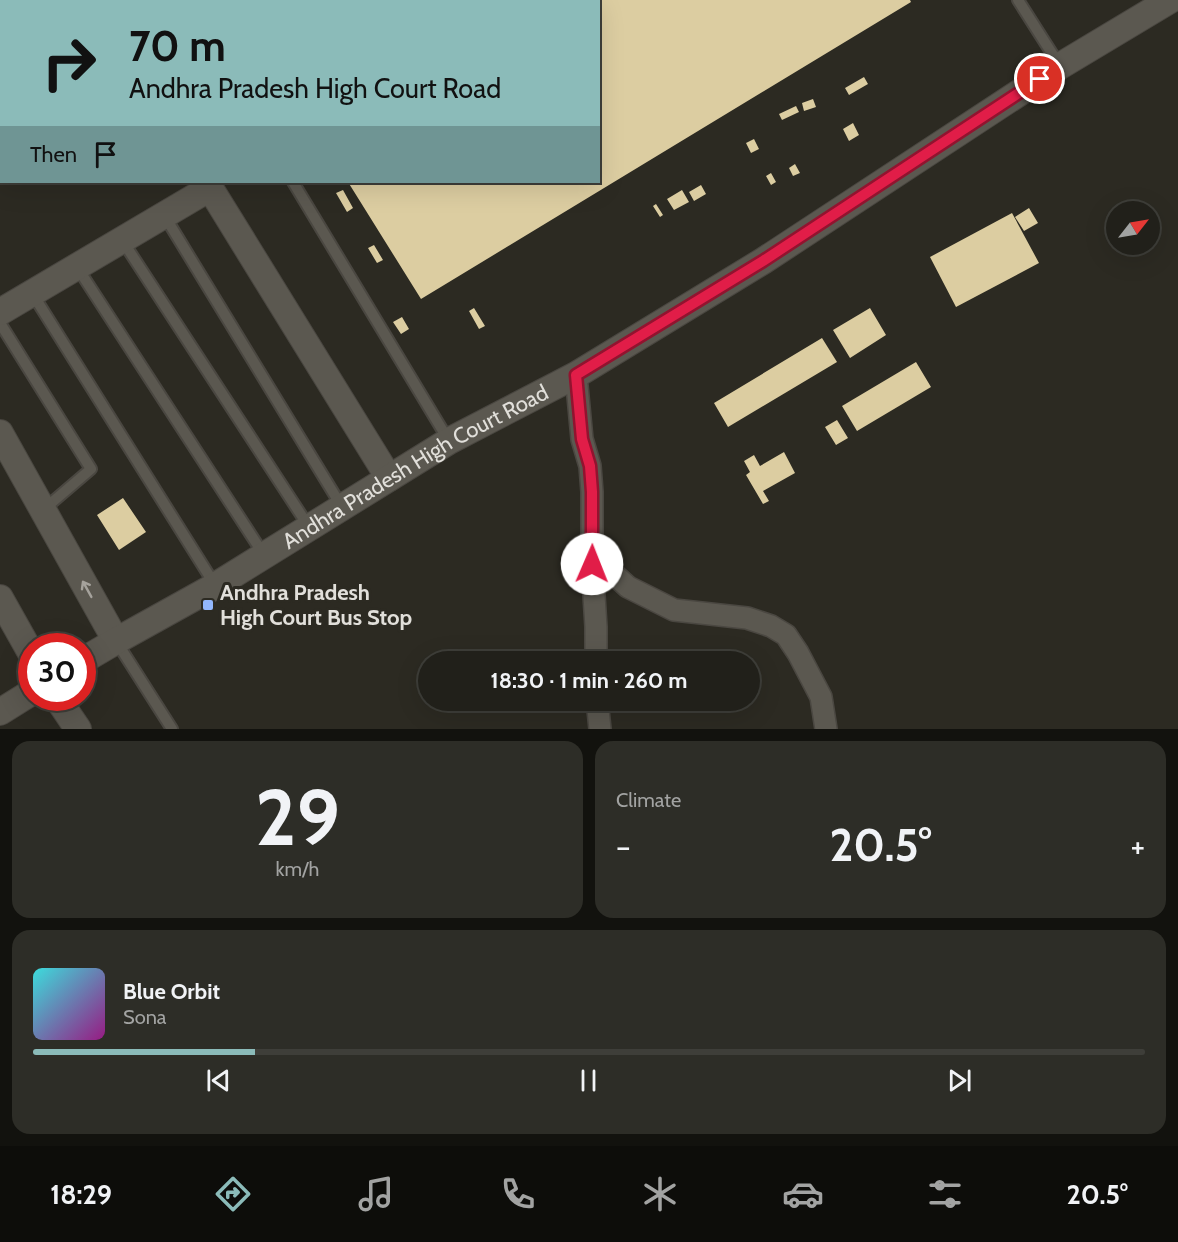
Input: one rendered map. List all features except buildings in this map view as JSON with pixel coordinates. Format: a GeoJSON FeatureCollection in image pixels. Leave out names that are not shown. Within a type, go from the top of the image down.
{"type":"FeatureCollection","features":[{"type":"Feature","properties":{"kind":"street","name":"Andhra Pradesh High Court Road"},"geometry":{"type":"LineString","coordinates":[[96,652],[215,586],[449,441],[576,375],[763,261],[1060,66],[1170,0]]}},
{"type":"Feature","properties":{"kind":"street"},"geometry":{"type":"LineString","coordinates":[[0,312],[210,188],[389,478]]}},
{"type":"Feature","properties":{"kind":"street"},"geometry":{"type":"LineString","coordinates":[[576,375],[582,439],[590,466],[592,492],[592,564],[596,651]]}},
{"type":"Feature","properties":{"kind":"street"},"geometry":{"type":"LineString","coordinates":[[0,434],[116,640]]}},
{"type":"Feature","properties":{"kind":"street"},"geometry":{"type":"LineString","coordinates":[[592,548],[608,568],[628,587],[674,610],[747,618],[771,626],[786,635],[821,697],[826,729]]}},
{"type":"Feature","properties":{"kind":"street"},"geometry":{"type":"LineString","coordinates":[[0,598],[20,633]]}},
{"type":"Feature","properties":{"kind":"street"},"geometry":{"type":"LineString","coordinates":[[0,712],[18,701]]}},
{"type":"Feature","properties":{"kind":"street"},"geometry":{"type":"LineString","coordinates":[[66,711],[78,729]]}},
{"type":"Feature","properties":{"kind":"street"},"geometry":{"type":"LineString","coordinates":[[598,711],[600,729]]}},
{"type":"Feature","properties":{"kind":"lane"},"geometry":{"type":"LineString","coordinates":[[1018,0],[1060,66]]}},
{"type":"Feature","properties":{"kind":"lane"},"geometry":{"type":"LineString","coordinates":[[294,183],[449,441]]}},
{"type":"Feature","properties":{"kind":"lane"},"geometry":{"type":"LineString","coordinates":[[164,215],[342,507]]}},
{"type":"Feature","properties":{"kind":"lane"},"geometry":{"type":"LineString","coordinates":[[122,240],[309,527]]}},
{"type":"Feature","properties":{"kind":"lane"},"geometry":{"type":"LineString","coordinates":[[77,266],[264,555]]}},
{"type":"Feature","properties":{"kind":"lane"},"geometry":{"type":"LineString","coordinates":[[32,293],[215,586]]}},
{"type":"Feature","properties":{"kind":"lane"},"geometry":{"type":"LineString","coordinates":[[0,323],[91,470],[43,510]]}},
{"type":"Feature","properties":{"kind":"lane"},"geometry":{"type":"LineString","coordinates":[[116,640],[172,729]]}},
{"type":"Feature","properties":{"kind":"place","name":"Andhra Pradesh High Court Bus Stop"},"geometry":{"type":"Point","coordinates":[208,605]}},
{"type":"Feature","properties":{"kind":"route"},"geometry":{"type":"LineString","coordinates":[[592,564],[590,466],[582,439],[576,375],[763,261],[1040,79]]}}]}
